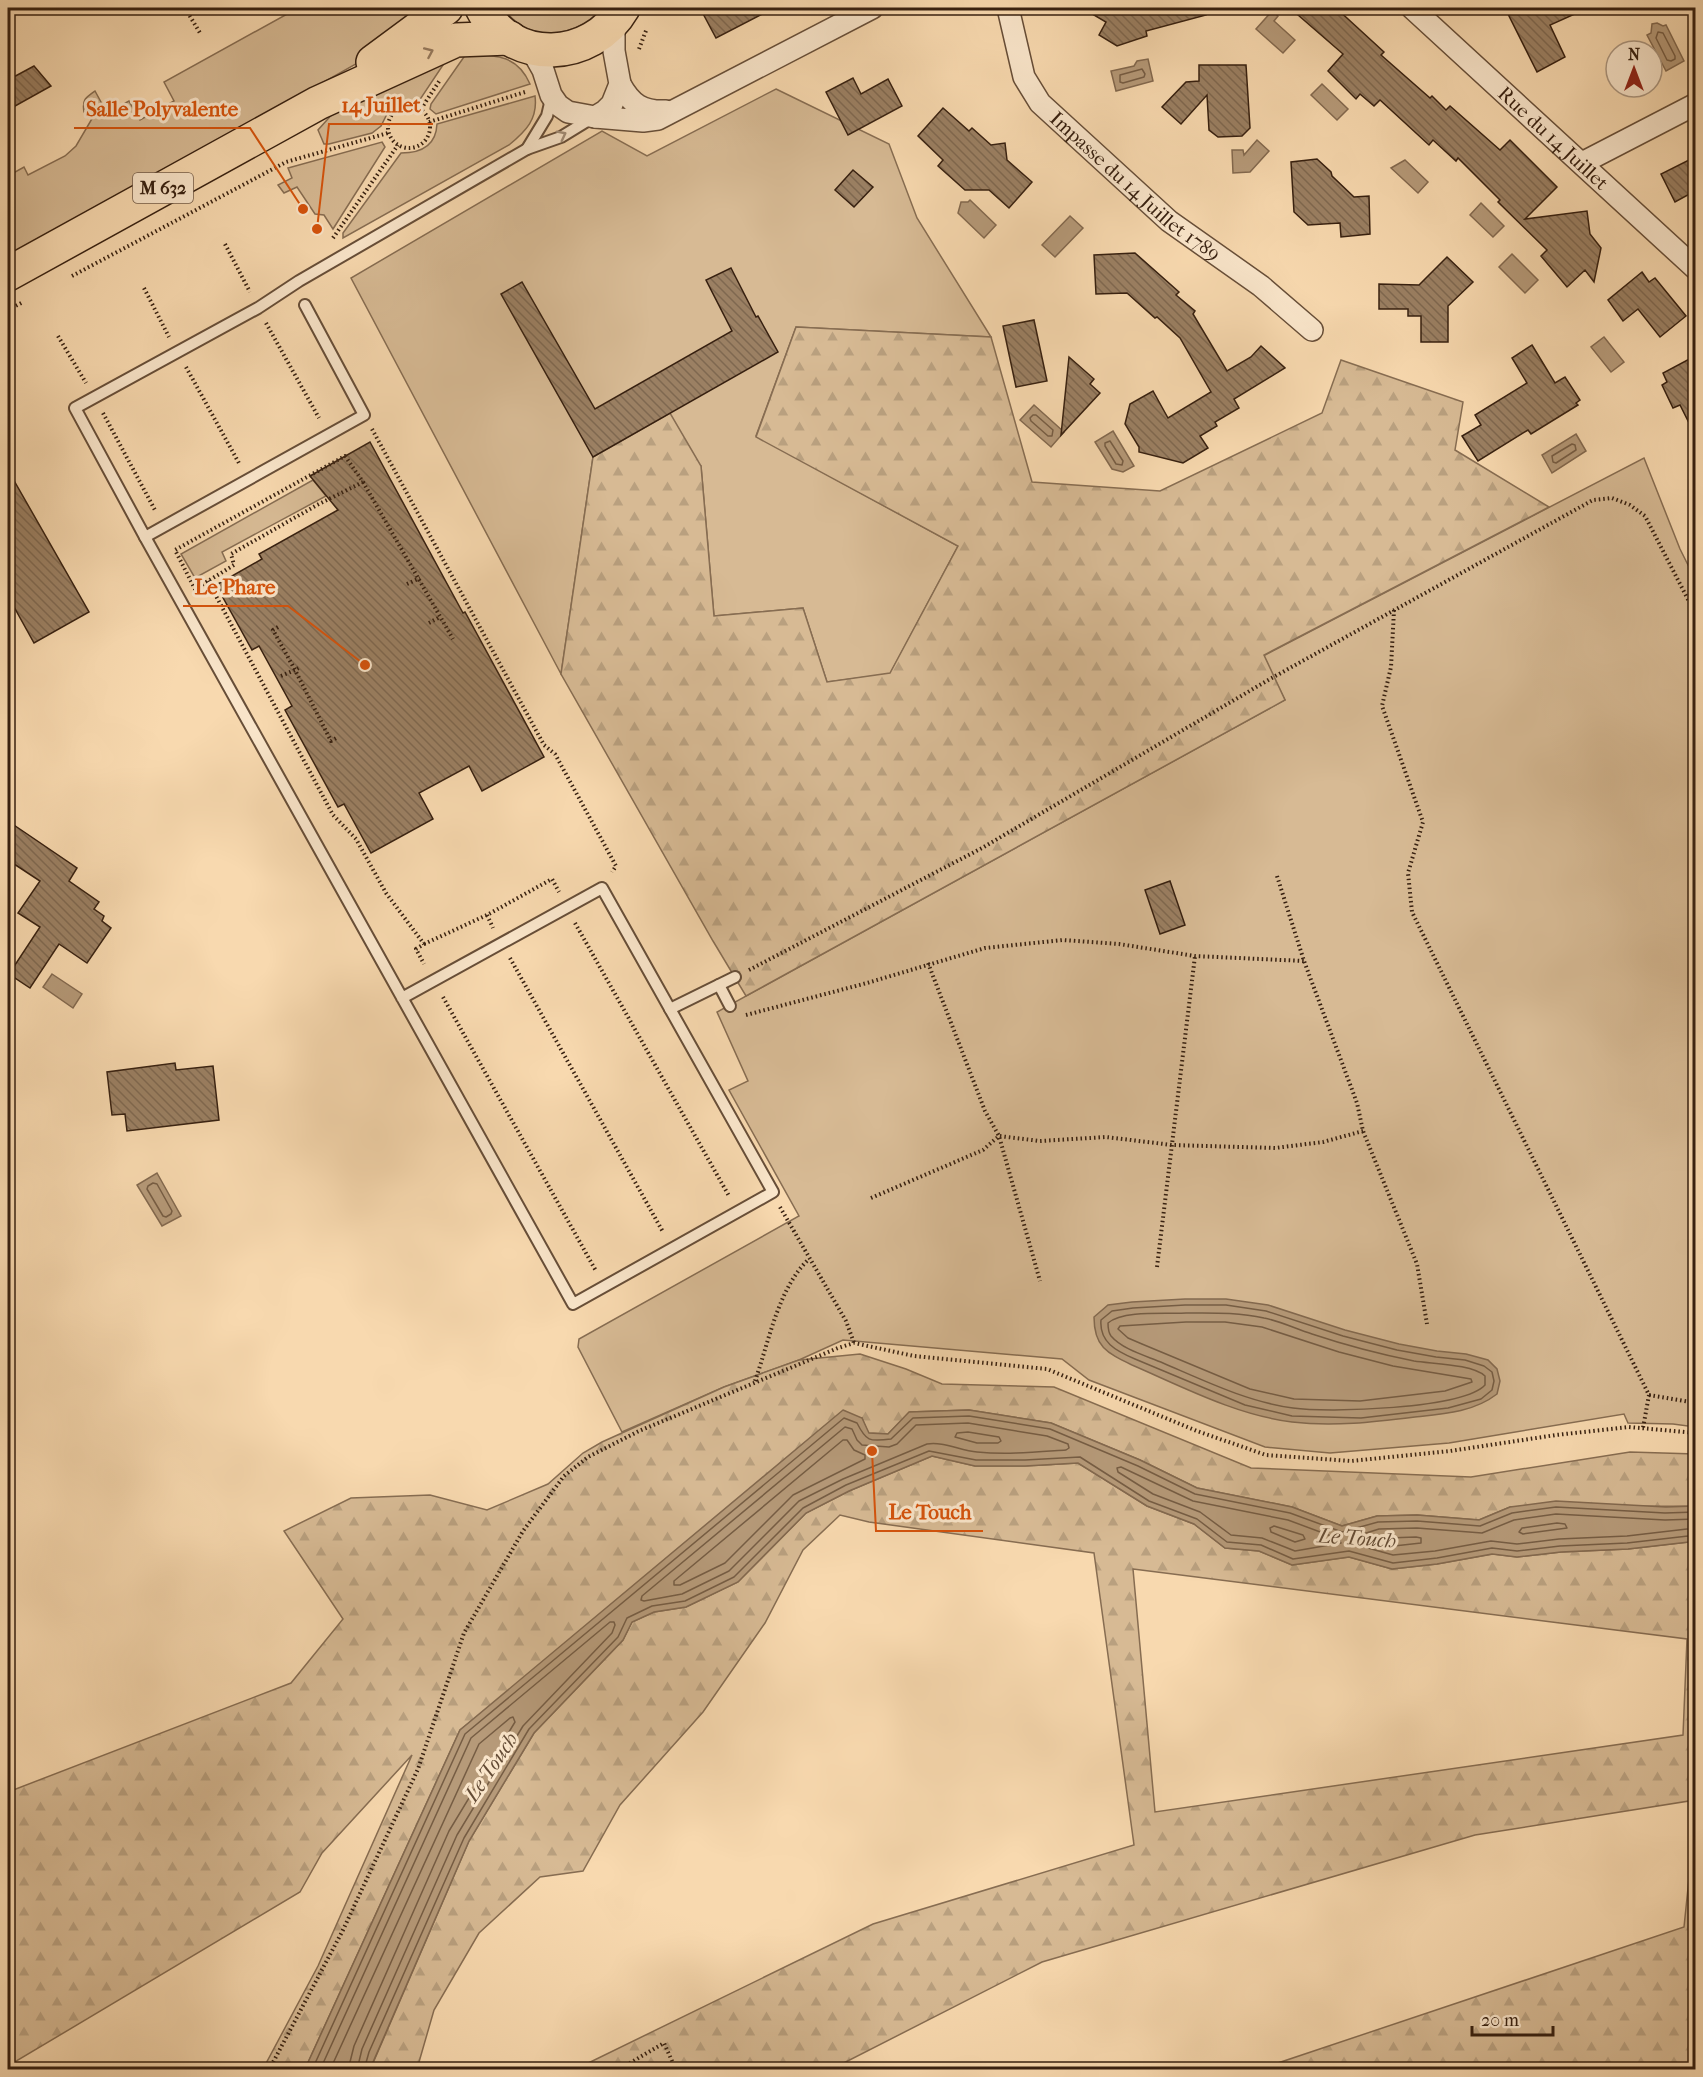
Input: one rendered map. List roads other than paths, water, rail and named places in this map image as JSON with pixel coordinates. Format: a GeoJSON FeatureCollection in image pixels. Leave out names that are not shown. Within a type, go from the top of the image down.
{"type":"FeatureCollection","features":[{"type":"Feature","properties":{"kind":"main road","name":"M 632"},"geometry":{"type":"LineString","coordinates":[[318,103],[446,8]]}},
{"type":"Feature","properties":{"kind":"main road"},"geometry":{"type":"LineString","coordinates":[[482,8],[491,22],[520,43],[550,50],[570,48],[599,35],[618,14]]}},
{"type":"Feature","properties":{"kind":"main road","name":"M 632"},"geometry":{"type":"LineString","coordinates":[[8,274],[318,103],[456,40],[520,43]]}},
{"type":"Feature","properties":{"kind":"street"},"geometry":{"type":"LineString","coordinates":[[520,43],[543,70],[551,94],[558,105],[568,112],[643,121],[658,119],[675,111],[872,8]]}},
{"type":"Feature","properties":{"kind":"street","name":"Impasse du 14 Juillet 1789"},"geometry":{"type":"LineString","coordinates":[[1008,8],[1023,78],[1040,103],[1169,221],[1262,286],[1312,330]]}},
{"type":"Feature","properties":{"kind":"street","name":"Rue du 14 Juillet"},"geometry":{"type":"LineString","coordinates":[[1412,8],[1695,269]]}},
{"type":"Feature","properties":{"kind":"street"},"geometry":{"type":"LineString","coordinates":[[618,14],[614,51],[620,84],[627,97],[639,107],[675,111]]}},
{"type":"Feature","properties":{"kind":"street"},"geometry":{"type":"LineString","coordinates":[[595,117],[612,104],[620,84]]}},
{"type":"Feature","properties":{"kind":"street"},"geometry":{"type":"LineString","coordinates":[[1582,163],[1695,104]]}},
{"type":"Feature","properties":{"kind":"lane"},"geometry":{"type":"LineString","coordinates":[[527,149],[547,116],[551,105],[551,94]]}},
{"type":"Feature","properties":{"kind":"lane"},"geometry":{"type":"LineString","coordinates":[[402,998],[602,888],[772,1192],[573,1304],[402,998],[145,537],[75,408],[258,308],[299,281],[527,149],[561,137],[595,117]]}},
{"type":"Feature","properties":{"kind":"lane"},"geometry":{"type":"LineString","coordinates":[[145,537],[364,415],[305,305]]}},
{"type":"Feature","properties":{"kind":"lane"},"geometry":{"type":"LineString","coordinates":[[670,1009],[735,977]]}},
{"type":"Feature","properties":{"kind":"lane"},"geometry":{"type":"LineString","coordinates":[[719,985],[730,1006]]}},
{"type":"Feature","properties":{"kind":"water"},"geometry":{"type":"Polygon","coordinates":[[[1272,11],[1278,16],[1274,21],[1295,40],[1283,53],[1256,29],[1272,11]]]}},
{"type":"Feature","properties":{"kind":"water"},"geometry":{"type":"Polygon","coordinates":[[[1652,24],[1666,25],[1684,61],[1666,71],[1664,39],[1649,39],[1647,35],[1651,33],[1652,24]]]}},
{"type":"Feature","properties":{"kind":"water"},"geometry":{"type":"Polygon","coordinates":[[[1148,59],[1153,81],[1116,91],[1111,71],[1134,66],[1137,61],[1148,59]]]}},
{"type":"Feature","properties":{"kind":"water"},"geometry":{"type":"Polygon","coordinates":[[[1322,84],[1348,109],[1337,120],[1311,95],[1322,84]]]}},
{"type":"Feature","properties":{"kind":"water"},"geometry":{"type":"Polygon","coordinates":[[[1257,140],[1269,151],[1250,172],[1233,173],[1232,150],[1243,150],[1244,155],[1257,140]]]}},
{"type":"Feature","properties":{"kind":"water"},"geometry":{"type":"Polygon","coordinates":[[[1405,160],[1428,182],[1418,193],[1391,168],[1405,160]]]}},
{"type":"Feature","properties":{"kind":"water"},"geometry":{"type":"Polygon","coordinates":[[[970,200],[996,225],[984,238],[958,213],[961,202],[970,200]]]}},
{"type":"Feature","properties":{"kind":"water"},"geometry":{"type":"Polygon","coordinates":[[[1481,203],[1504,226],[1493,237],[1470,215],[1481,203]]]}},
{"type":"Feature","properties":{"kind":"water"},"geometry":{"type":"Polygon","coordinates":[[[1070,216],[1083,228],[1055,257],[1042,245],[1070,216]]]}},
{"type":"Feature","properties":{"kind":"water"},"geometry":{"type":"Polygon","coordinates":[[[1512,254],[1538,280],[1525,293],[1499,267],[1512,254]]]}},
{"type":"Feature","properties":{"kind":"water"},"geometry":{"type":"Polygon","coordinates":[[[1604,337],[1624,362],[1611,372],[1591,347],[1604,337]]]}},
{"type":"Feature","properties":{"kind":"water"},"geometry":{"type":"Polygon","coordinates":[[[1034,405],[1064,432],[1051,447],[1020,420],[1034,405]]]}},
{"type":"Feature","properties":{"kind":"water"},"geometry":{"type":"Polygon","coordinates":[[[1113,431],[1134,466],[1123,472],[1112,469],[1095,442],[1113,431]]]}},
{"type":"Feature","properties":{"kind":"water"},"geometry":{"type":"Polygon","coordinates":[[[1576,434],[1586,451],[1552,473],[1542,455],[1576,434]]]}},
{"type":"Feature","properties":{"kind":"water"},"geometry":{"type":"Polygon","coordinates":[[[52,974],[82,994],[73,1008],[43,987],[52,974]]]}},
{"type":"Feature","properties":{"kind":"water"},"geometry":{"type":"Polygon","coordinates":[[[157,1173],[181,1216],[162,1226],[137,1185],[157,1173]]]}},
{"type":"Feature","properties":{"kind":"water"},"geometry":{"type":"Polygon","coordinates":[[[1185,1299],[1226,1299],[1268,1305],[1345,1330],[1399,1344],[1466,1354],[1488,1360],[1497,1369],[1500,1381],[1497,1394],[1479,1405],[1437,1415],[1354,1423],[1292,1422],[1251,1413],[1210,1399],[1123,1361],[1099,1342],[1094,1317],[1108,1305],[1185,1299]]]}},
{"type":"Feature","properties":{"kind":"water"},"geometry":{"type":"Polygon","coordinates":[[[843,1410],[862,1418],[869,1433],[888,1434],[909,1412],[969,1410],[1051,1423],[1140,1460],[1197,1488],[1292,1507],[1342,1526],[1377,1516],[1417,1515],[1479,1520],[1510,1507],[1556,1501],[1666,1507],[1695,1506],[1695,1543],[1517,1557],[1492,1554],[1392,1569],[1349,1557],[1292,1565],[1259,1551],[1225,1548],[1194,1524],[1147,1506],[1078,1463],[975,1466],[932,1456],[849,1491],[806,1513],[738,1582],[686,1607],[654,1612],[632,1622],[623,1640],[534,1733],[469,1841],[370,2069],[305,2069],[460,1730],[843,1410]]]}},
{"type":"Feature","properties":{"kind":"place","name":"Salle Polyvalente"},"geometry":{"type":"Point","coordinates":[303,209]}},
{"type":"Feature","properties":{"kind":"place","name":"14 Juillet"},"geometry":{"type":"Point","coordinates":[317,229]}},
{"type":"Feature","properties":{"kind":"place","name":"Le Phare"},"geometry":{"type":"Point","coordinates":[365,665]}},
{"type":"Feature","properties":{"kind":"place","name":"Le Touch"},"geometry":{"type":"Point","coordinates":[872,1451]}}]}
